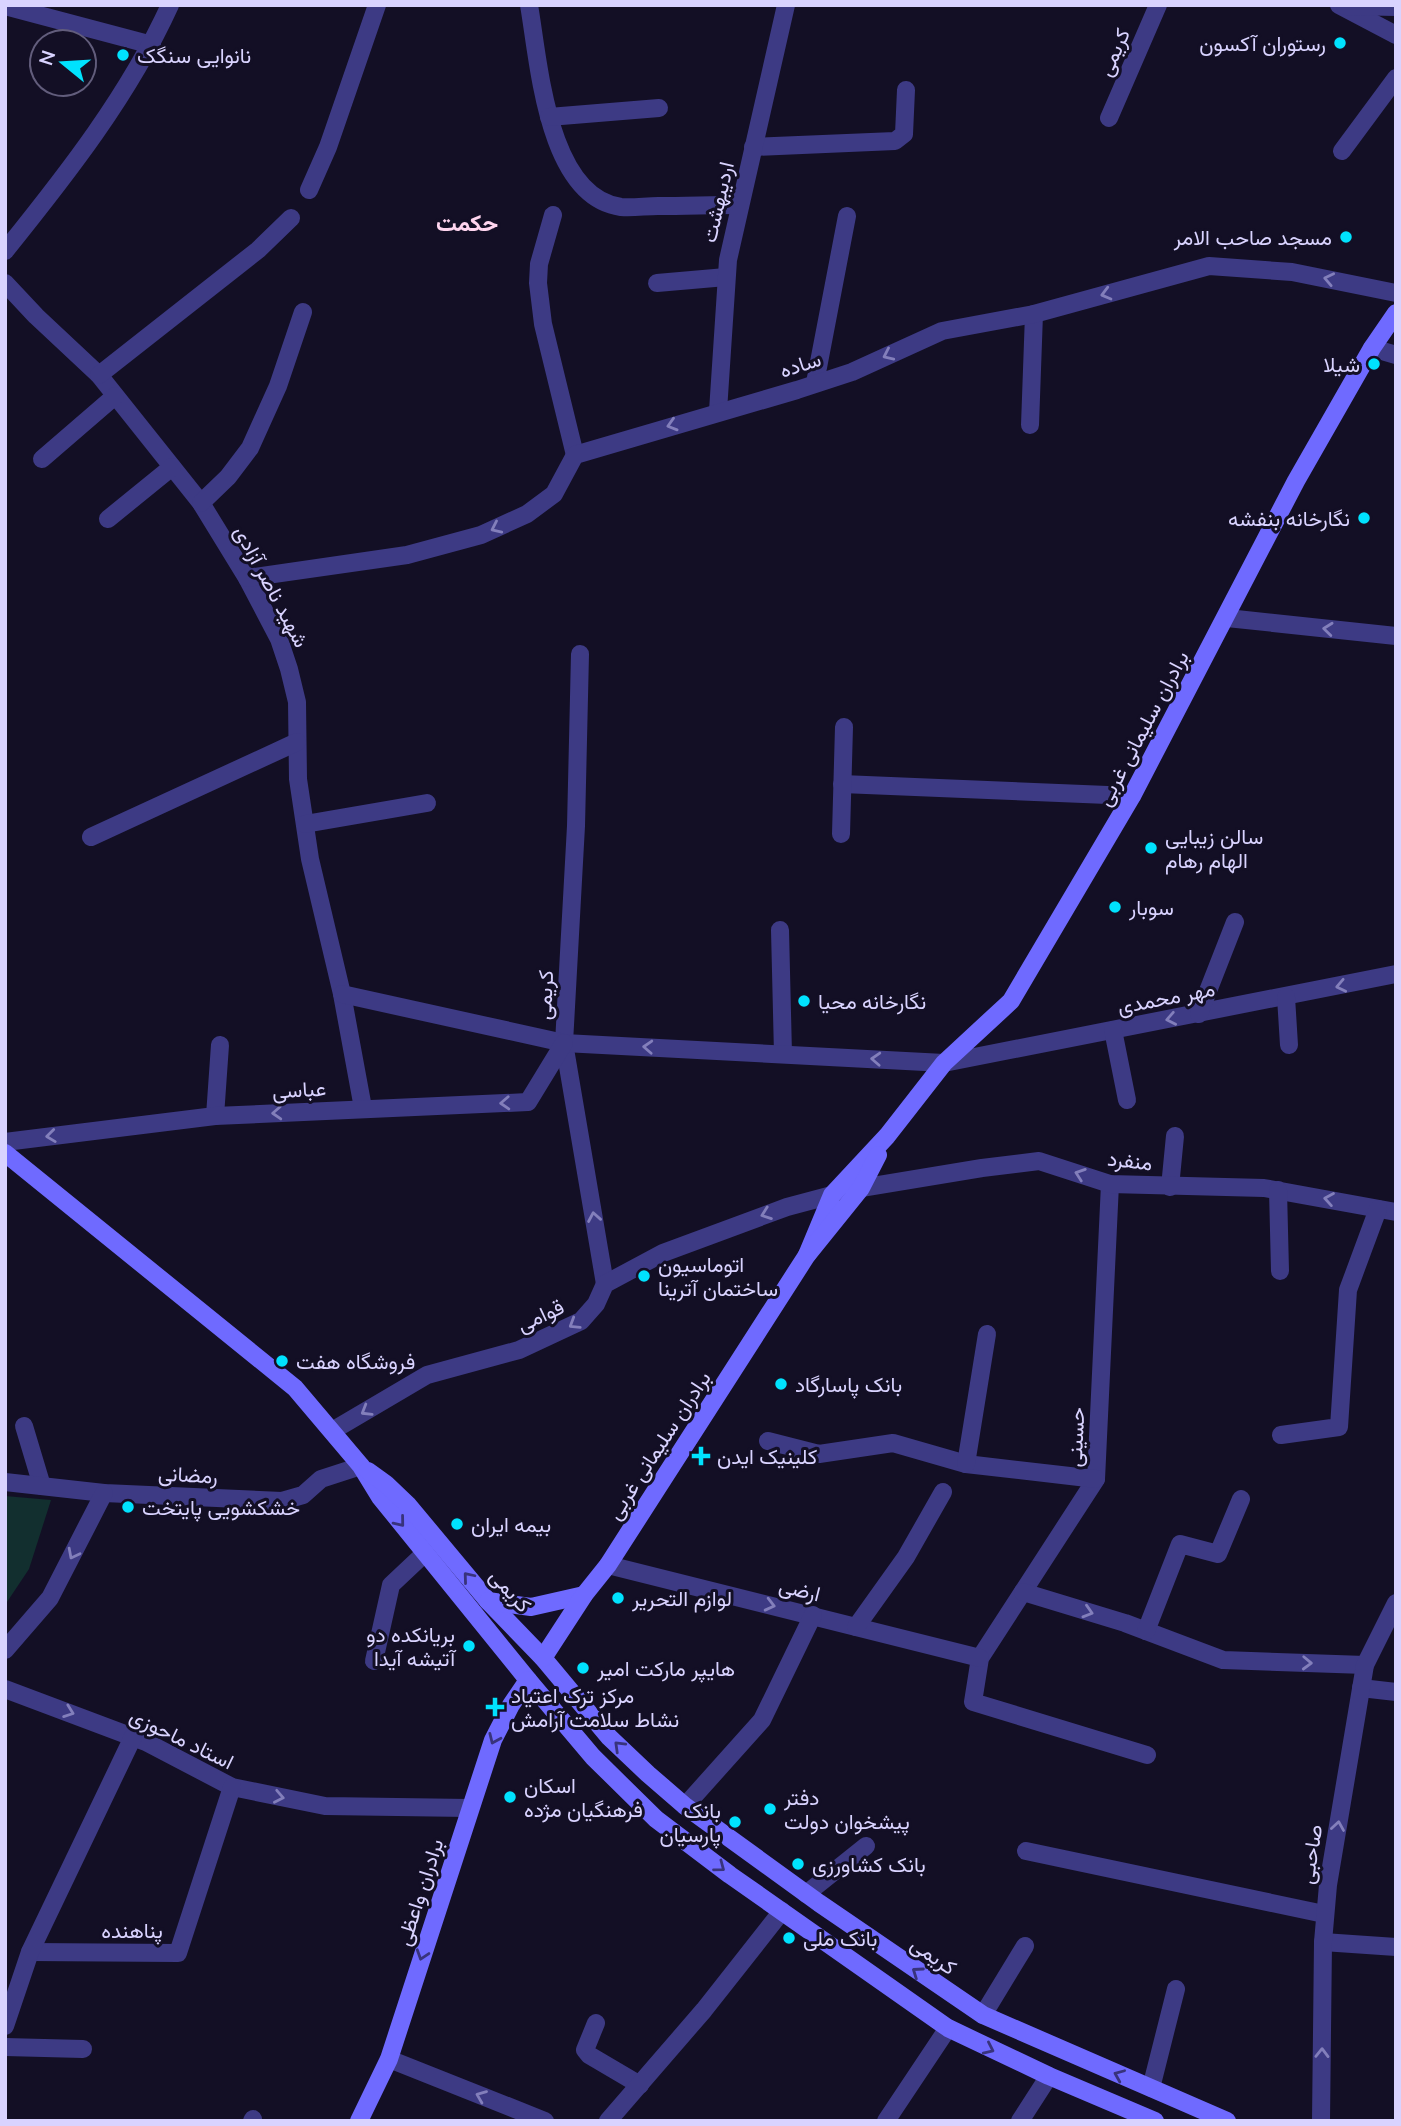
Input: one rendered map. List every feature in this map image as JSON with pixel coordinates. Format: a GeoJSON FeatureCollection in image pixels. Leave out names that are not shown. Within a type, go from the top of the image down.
{"type":"FeatureCollection","features":[{"type":"Feature","properties":{"kind":"main road","name":"برادران سلیمانی غربی"},"geometry":{"type":"LineString","coordinates":[[807,1255],[832,1195],[887,1136],[944,1063],[1011,1001],[1132,796],[1296,481],[1372,348],[1396,313]]}},
{"type":"Feature","properties":{"kind":"main road","name":"برادران سلیمانی غربی"},"geometry":{"type":"LineString","coordinates":[[543,1658],[584,1595],[608,1565],[807,1255],[862,1188],[887,1136]]}},
{"type":"Feature","properties":{"kind":"main road","name":"کریمی"},"geometry":{"type":"LineString","coordinates":[[5,1153],[295,1388],[361,1466],[380,1497],[528,1680],[593,1757],[656,1819],[948,2028],[1049,2076],[1155,2121]]}},
{"type":"Feature","properties":{"kind":"main road","name":"کریمی"},"geometry":{"type":"LineString","coordinates":[[361,1466],[386,1484],[408,1505],[488,1601],[543,1658],[609,1737],[685,1806],[806,1894],[983,2015],[1227,2121]]}},
{"type":"Feature","properties":{"kind":"main road"},"geometry":{"type":"LineString","coordinates":[[488,1601],[531,1607],[584,1595]]}},
{"type":"Feature","properties":{"kind":"main road","name":"برادران واعظی"},"geometry":{"type":"LineString","coordinates":[[359,2121],[389,2059],[493,1740],[528,1680]]}},
{"type":"Feature","properties":{"kind":"street"},"geometry":{"type":"LineString","coordinates":[[5,251],[98,129],[152,46],[170,5]]}},
{"type":"Feature","properties":{"kind":"street"},"geometry":{"type":"LineString","coordinates":[[310,190],[328,147],[377,5]]}},
{"type":"Feature","properties":{"kind":"street"},"geometry":{"type":"LineString","coordinates":[[529,5],[549,117],[562,155],[578,182],[594,197],[621,207],[738,205]]}},
{"type":"Feature","properties":{"kind":"street","name":"اردیبهشت"},"geometry":{"type":"LineString","coordinates":[[718,411],[726,277],[738,205],[786,5]]}},
{"type":"Feature","properties":{"kind":"street","name":"کریمی"},"geometry":{"type":"LineString","coordinates":[[1109,117],[1158,5]]}},
{"type":"Feature","properties":{"kind":"street"},"geometry":{"type":"LineString","coordinates":[[5,6],[152,46]]}},
{"type":"Feature","properties":{"kind":"street"},"geometry":{"type":"LineString","coordinates":[[1341,6],[1396,7]]}},
{"type":"Feature","properties":{"kind":"street"},"geometry":{"type":"LineString","coordinates":[[1341,6],[1396,34]]}},
{"type":"Feature","properties":{"kind":"street"},"geometry":{"type":"LineString","coordinates":[[1342,150],[1396,78]]}},
{"type":"Feature","properties":{"kind":"street"},"geometry":{"type":"LineString","coordinates":[[753,147],[895,141],[904,134],[906,90]]}},
{"type":"Feature","properties":{"kind":"street"},"geometry":{"type":"LineString","coordinates":[[549,117],[659,108]]}},
{"type":"Feature","properties":{"kind":"street"},"geometry":{"type":"LineString","coordinates":[[247,578],[407,555],[481,535],[527,514],[554,494],[575,455],[543,324],[538,283],[539,264],[554,215]]}},
{"type":"Feature","properties":{"kind":"street"},"geometry":{"type":"LineString","coordinates":[[814,383],[847,216]]}},
{"type":"Feature","properties":{"kind":"street"},"geometry":{"type":"LineString","coordinates":[[99,375],[258,250],[291,218]]}},
{"type":"Feature","properties":{"kind":"street","name":"ساده"},"geometry":{"type":"LineString","coordinates":[[575,455],[852,372],[942,331],[1034,314],[1209,266],[1293,272],[1396,293]]}},
{"type":"Feature","properties":{"kind":"street"},"geometry":{"type":"LineString","coordinates":[[657,283],[726,277]]}},
{"type":"Feature","properties":{"kind":"street","name":"شهید ناصر آزادی"},"geometry":{"type":"LineString","coordinates":[[5,283],[99,375],[201,503],[247,578],[279,639],[297,702],[298,779],[305,824],[326,932],[342,994],[363,1108]]}},
{"type":"Feature","properties":{"kind":"street"},"geometry":{"type":"LineString","coordinates":[[201,503],[228,477],[250,448],[278,386],[303,312]]}},
{"type":"Feature","properties":{"kind":"street"},"geometry":{"type":"LineString","coordinates":[[1030,425],[1034,314]]}},
{"type":"Feature","properties":{"kind":"street"},"geometry":{"type":"LineString","coordinates":[[1372,348],[1396,355]]}},
{"type":"Feature","properties":{"kind":"street"},"geometry":{"type":"LineString","coordinates":[[42,459],[115,396]]}},
{"type":"Feature","properties":{"kind":"street"},"geometry":{"type":"LineString","coordinates":[[108,519],[172,467]]}},
{"type":"Feature","properties":{"kind":"street"},"geometry":{"type":"LineString","coordinates":[[1227,618],[1396,636]]}},
{"type":"Feature","properties":{"kind":"street","name":"کریمی"},"geometry":{"type":"LineString","coordinates":[[580,654],[576,825],[564,1043],[944,1063]]}},
{"type":"Feature","properties":{"kind":"street"},"geometry":{"type":"LineString","coordinates":[[841,834],[844,727]]}},
{"type":"Feature","properties":{"kind":"street"},"geometry":{"type":"LineString","coordinates":[[91,837],[297,742]]}},
{"type":"Feature","properties":{"kind":"street"},"geometry":{"type":"LineString","coordinates":[[842,784],[1132,796]]}},
{"type":"Feature","properties":{"kind":"street"},"geometry":{"type":"LineString","coordinates":[[305,824],[427,803]]}},
{"type":"Feature","properties":{"kind":"street"},"geometry":{"type":"LineString","coordinates":[[1199,1014],[1235,922]]}},
{"type":"Feature","properties":{"kind":"street"},"geometry":{"type":"LineString","coordinates":[[780,930],[783,1054]]}},
{"type":"Feature","properties":{"kind":"street","name":"مهر محمدی"},"geometry":{"type":"LineString","coordinates":[[944,1063],[1396,974]]}},
{"type":"Feature","properties":{"kind":"street"},"geometry":{"type":"LineString","coordinates":[[342,994],[564,1043],[605,1284],[663,1253],[787,1207],[832,1195]]}},
{"type":"Feature","properties":{"kind":"street"},"geometry":{"type":"LineString","coordinates":[[1286,997],[1289,1045]]}},
{"type":"Feature","properties":{"kind":"street"},"geometry":{"type":"LineString","coordinates":[[1114,1030],[1127,1100]]}},
{"type":"Feature","properties":{"kind":"street","name":"عباسی"},"geometry":{"type":"LineString","coordinates":[[5,1142],[215,1116],[528,1102],[564,1043]]}},
{"type":"Feature","properties":{"kind":"street"},"geometry":{"type":"LineString","coordinates":[[215,1116],[220,1045]]}},
{"type":"Feature","properties":{"kind":"street"},"geometry":{"type":"LineString","coordinates":[[1170,1187],[1175,1136]]}},
{"type":"Feature","properties":{"kind":"street","name":"منفرد"},"geometry":{"type":"LineString","coordinates":[[862,1188],[1039,1161],[1110,1184],[1228,1186],[1278,1190],[1387,1211]]}},
{"type":"Feature","properties":{"kind":"street","name":"حسینی"},"geometry":{"type":"LineString","coordinates":[[980,1658],[1096,1479],[1110,1184]]}},
{"type":"Feature","properties":{"kind":"street"},"geometry":{"type":"LineString","coordinates":[[1278,1190],[1280,1271]]}},
{"type":"Feature","properties":{"kind":"street"},"geometry":{"type":"LineString","coordinates":[[1281,1435],[1339,1427],[1348,1290],[1387,1211]]}},
{"type":"Feature","properties":{"kind":"street","name":"قوامی"},"geometry":{"type":"LineString","coordinates":[[332,1431],[426,1375],[519,1350],[581,1321],[596,1304],[605,1284]]}},
{"type":"Feature","properties":{"kind":"street"},"geometry":{"type":"LineString","coordinates":[[967,1464],[987,1334]]}},
{"type":"Feature","properties":{"kind":"street"},"geometry":{"type":"LineString","coordinates":[[24,1426],[42,1486]]}},
{"type":"Feature","properties":{"kind":"street"},"geometry":{"type":"LineString","coordinates":[[768,1441],[819,1454],[893,1443],[967,1464],[1096,1479]]}},
{"type":"Feature","properties":{"kind":"street","name":"رمضانی"},"geometry":{"type":"LineString","coordinates":[[5,1482],[104,1493],[282,1501],[303,1495],[321,1479],[361,1466]]}},
{"type":"Feature","properties":{"kind":"street"},"geometry":{"type":"LineString","coordinates":[[856,1627],[906,1557],[943,1492]]}},
{"type":"Feature","properties":{"kind":"street"},"geometry":{"type":"LineString","coordinates":[[5,1650],[50,1598],[104,1493]]}},
{"type":"Feature","properties":{"kind":"street"},"geometry":{"type":"LineString","coordinates":[[1146,1631],[1180,1544],[1218,1555],[1241,1499]]}},
{"type":"Feature","properties":{"kind":"street"},"geometry":{"type":"LineString","coordinates":[[374,1661],[391,1585],[425,1553]]}},
{"type":"Feature","properties":{"kind":"street","name":"ارضی"},"geometry":{"type":"LineString","coordinates":[[608,1565],[980,1658]]}},
{"type":"Feature","properties":{"kind":"street"},"geometry":{"type":"LineString","coordinates":[[1023,1592],[1146,1631],[1223,1660],[1366,1665]]}},
{"type":"Feature","properties":{"kind":"street","name":"صاحبی"},"geometry":{"type":"LineString","coordinates":[[1321,2121],[1324,1914],[1366,1665],[1396,1603]]}},
{"type":"Feature","properties":{"kind":"street"},"geometry":{"type":"LineString","coordinates":[[685,1806],[762,1720],[813,1615]]}},
{"type":"Feature","properties":{"kind":"street"},"geometry":{"type":"LineString","coordinates":[[980,1658],[973,1702],[1147,1755]]}},
{"type":"Feature","properties":{"kind":"street"},"geometry":{"type":"LineString","coordinates":[[1361,1688],[1396,1692]]}},
{"type":"Feature","properties":{"kind":"street","name":"استاد ماحوزی"},"geometry":{"type":"LineString","coordinates":[[5,1689],[133,1737],[232,1787],[325,1806],[469,1808]]}},
{"type":"Feature","properties":{"kind":"street"},"geometry":{"type":"LineString","coordinates":[[5,2026],[30,1952],[133,1737]]}},
{"type":"Feature","properties":{"kind":"street","name":"پناهنده"},"geometry":{"type":"LineString","coordinates":[[30,1952],[178,1953],[232,1787]]}},
{"type":"Feature","properties":{"kind":"street"},"geometry":{"type":"LineString","coordinates":[[806,1894],[866,1846]]}},
{"type":"Feature","properties":{"kind":"street"},"geometry":{"type":"LineString","coordinates":[[1026,1851],[1324,1914]]}},
{"type":"Feature","properties":{"kind":"street"},"geometry":{"type":"LineString","coordinates":[[608,2121],[704,2010],[782,1911]]}},
{"type":"Feature","properties":{"kind":"street"},"geometry":{"type":"LineString","coordinates":[[1323,1942],[1396,1947]]}},
{"type":"Feature","properties":{"kind":"street"},"geometry":{"type":"LineString","coordinates":[[983,2015],[1025,1945]]}},
{"type":"Feature","properties":{"kind":"street"},"geometry":{"type":"LineString","coordinates":[[1151,2088],[1176,1989]]}},
{"type":"Feature","properties":{"kind":"street"},"geometry":{"type":"LineString","coordinates":[[596,2023],[585,2050],[640,2085]]}},
{"type":"Feature","properties":{"kind":"street"},"geometry":{"type":"LineString","coordinates":[[886,2121],[948,2028]]}},
{"type":"Feature","properties":{"kind":"street"},"geometry":{"type":"LineString","coordinates":[[5,2047],[83,2049]]}},
{"type":"Feature","properties":{"kind":"street"},"geometry":{"type":"LineString","coordinates":[[389,2059],[542,2120]]}},
{"type":"Feature","properties":{"kind":"street"},"geometry":{"type":"LineString","coordinates":[[1020,2121],[1049,2076]]}},
{"type":"Feature","properties":{"kind":"green space"},"geometry":{"type":"Polygon","coordinates":[[[5,1496],[51,1500],[29,1569],[5,1605],[5,1496]]]}},
{"type":"Feature","properties":{"kind":"place","name":"رستوران آکسون"},"geometry":{"type":"Point","coordinates":[1340,43]}},
{"type":"Feature","properties":{"kind":"place","name":"نانوایی سنگک"},"geometry":{"type":"Point","coordinates":[123,55]}},
{"type":"Feature","properties":{"kind":"place","name":"مسجد صاحب الامر"},"geometry":{"type":"Point","coordinates":[1346,237]}},
{"type":"Feature","properties":{"kind":"place","name":"شیلا"},"geometry":{"type":"Point","coordinates":[1374,364]}},
{"type":"Feature","properties":{"kind":"place","name":"نگارخانه بنفشه"},"geometry":{"type":"Point","coordinates":[1364,518]}},
{"type":"Feature","properties":{"kind":"place","name":"سالن زیبایی الهام رهام"},"geometry":{"type":"Point","coordinates":[1151,848]}},
{"type":"Feature","properties":{"kind":"place","name":"سوبار"},"geometry":{"type":"Point","coordinates":[1115,907]}},
{"type":"Feature","properties":{"kind":"place","name":"نگارخانه محیا"},"geometry":{"type":"Point","coordinates":[804,1001]}},
{"type":"Feature","properties":{"kind":"place","name":"اتوماسیون ساختمان آترینا"},"geometry":{"type":"Point","coordinates":[644,1276]}},
{"type":"Feature","properties":{"kind":"place","name":"فروشگاه هفت"},"geometry":{"type":"Point","coordinates":[282,1361]}},
{"type":"Feature","properties":{"kind":"place","name":"بانک پاسارگاد"},"geometry":{"type":"Point","coordinates":[781,1384]}},
{"type":"Feature","properties":{"kind":"place","name":"کلینیک ایدن"},"geometry":{"type":"Point","coordinates":[701,1456]}},
{"type":"Feature","properties":{"kind":"place","name":"خشکشویی پايتخت"},"geometry":{"type":"Point","coordinates":[128,1507]}},
{"type":"Feature","properties":{"kind":"place","name":"بیمه ایران"},"geometry":{"type":"Point","coordinates":[457,1524]}},
{"type":"Feature","properties":{"kind":"place","name":"لوازم التحریر"},"geometry":{"type":"Point","coordinates":[618,1598]}},
{"type":"Feature","properties":{"kind":"place","name":"بریانکده دو آتیشه آیدا"},"geometry":{"type":"Point","coordinates":[469,1646]}},
{"type":"Feature","properties":{"kind":"place","name":"هایپر مارکت امیر"},"geometry":{"type":"Point","coordinates":[583,1668]}},
{"type":"Feature","properties":{"kind":"place","name":"مرکز ترک اعتیاد نشاط سلامت آرامش"},"geometry":{"type":"Point","coordinates":[495,1707]}},
{"type":"Feature","properties":{"kind":"place","name":"اسکان فرهنگیان مژده"},"geometry":{"type":"Point","coordinates":[510,1797]}},
{"type":"Feature","properties":{"kind":"place","name":"دفتر پیشخوان دولت"},"geometry":{"type":"Point","coordinates":[770,1809]}},
{"type":"Feature","properties":{"kind":"place","name":"بانک پارسیان"},"geometry":{"type":"Point","coordinates":[735,1822]}},
{"type":"Feature","properties":{"kind":"place","name":"بانک کشاورزی"},"geometry":{"type":"Point","coordinates":[798,1864]}},
{"type":"Feature","properties":{"kind":"place","name":"بانک ملی"},"geometry":{"type":"Point","coordinates":[789,1938]}},
{"type":"Feature","properties":{"kind":"district","name":"حکمت"},"geometry":{"type":"Point","coordinates":[467,222]}}]}
